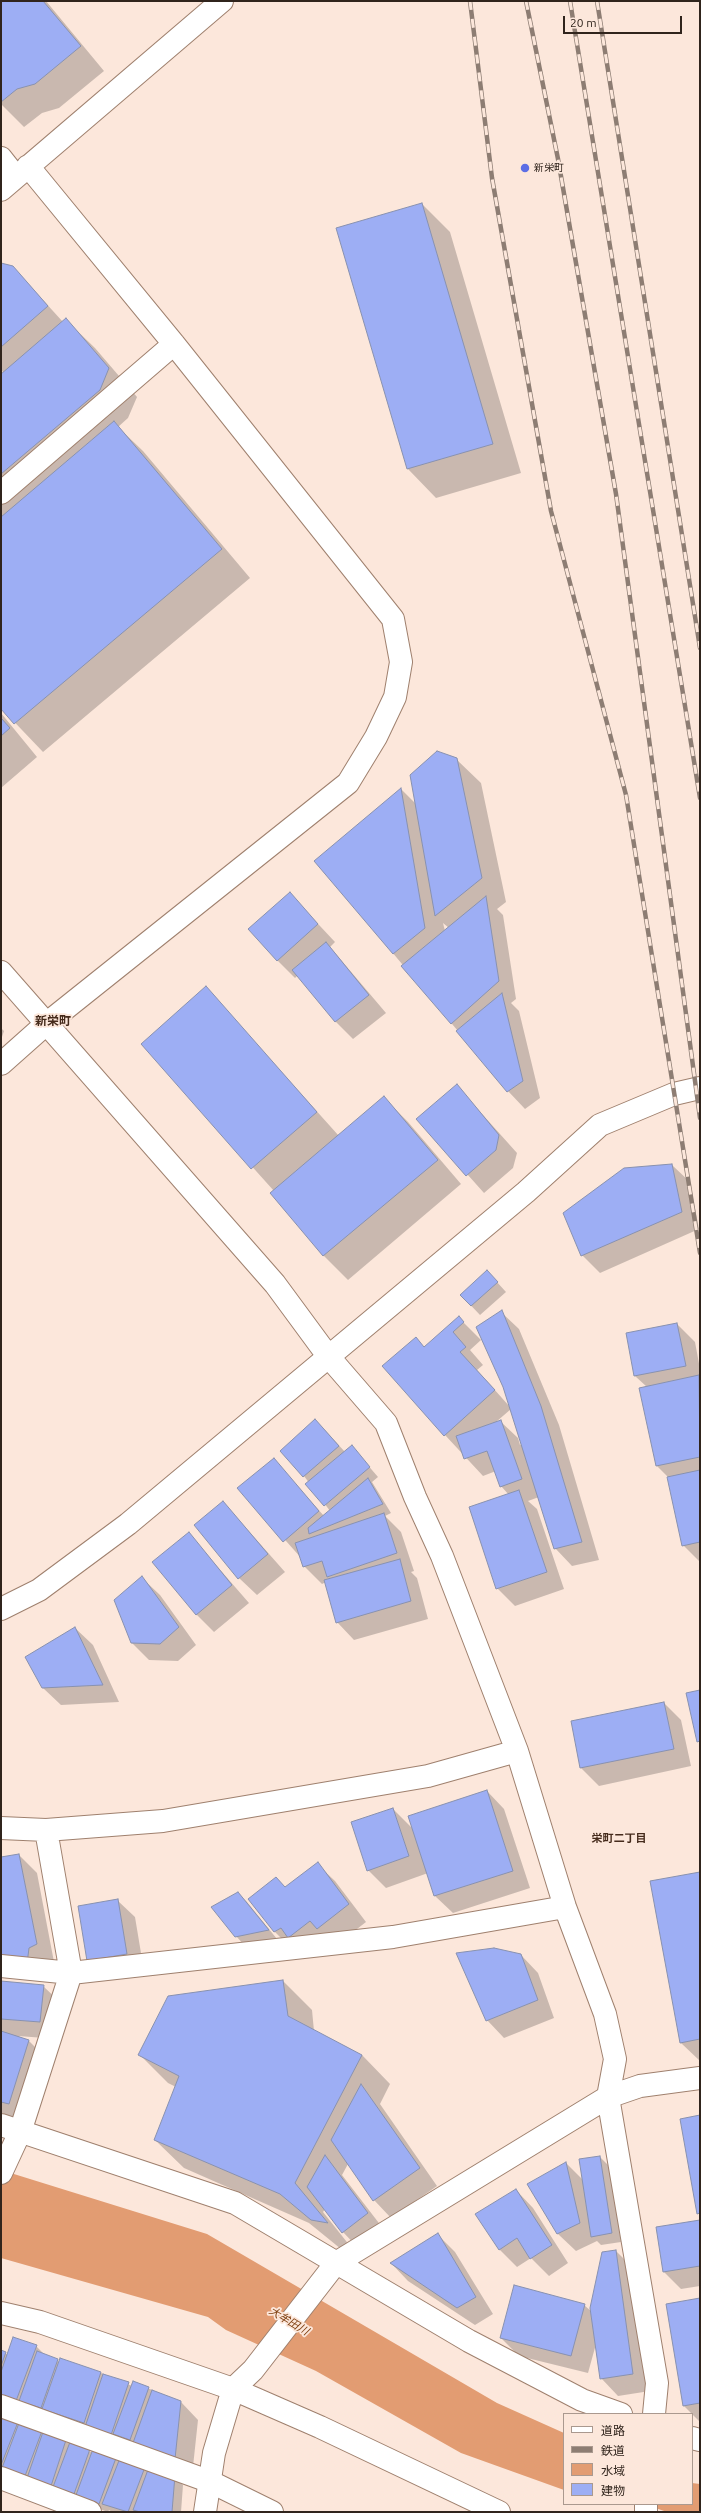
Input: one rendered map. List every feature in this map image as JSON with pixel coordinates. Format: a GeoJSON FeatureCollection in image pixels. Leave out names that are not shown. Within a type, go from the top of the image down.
{"type":"FeatureCollection","features":[{"type":"Feature","properties":{"kind":"street"},"geometry":{"type":"LineString","coordinates":[[15,178],[222,1]]}},
{"type":"Feature","properties":{"kind":"street"},"geometry":{"type":"LineString","coordinates":[[1,158],[15,178],[174,344],[393,619],[401,662],[395,697],[376,737],[348,783],[46,1024],[1,1064]]}},
{"type":"Feature","properties":{"kind":"street"},"geometry":{"type":"LineString","coordinates":[[1,493],[174,344]]}},
{"type":"Feature","properties":{"kind":"street"},"geometry":{"type":"LineString","coordinates":[[1,972],[275,1284],[328,1356],[386,1423],[415,1497],[442,1556],[517,1751],[565,1907],[605,2014],[615,2059],[608,2097],[657,2383],[654,2413]]}},
{"type":"Feature","properties":{"kind":"street"},"geometry":{"type":"LineString","coordinates":[[1,1609],[39,1590],[128,1524],[526,1192],[600,1125],[674,1094],[700,1088]]}},
{"type":"Feature","properties":{"kind":"street"},"geometry":{"type":"LineString","coordinates":[[1,1828],[46,1830],[163,1821],[428,1776],[517,1751]]}},
{"type":"Feature","properties":{"kind":"street"},"geometry":{"type":"LineString","coordinates":[[1,2173],[11,2128],[71,1973],[46,1830]]}},
{"type":"Feature","properties":{"kind":"street"},"geometry":{"type":"LineString","coordinates":[[1,1966],[71,1973],[393,1937],[565,1907]]}},
{"type":"Feature","properties":{"kind":"street"},"geometry":{"type":"LineString","coordinates":[[205,2512],[211,2482],[214,2453],[233,2389],[253,2370],[336,2263],[608,2097],[640,2086],[700,2078]]}},
{"type":"Feature","properties":{"kind":"street"},"geometry":{"type":"LineString","coordinates":[[11,2128],[235,2204],[469,2341],[582,2400],[618,2413]]}},
{"type":"Feature","properties":{"kind":"street"},"geometry":{"type":"LineString","coordinates":[[1,2313],[40,2322],[233,2389],[320,2427],[499,2512]]}},
{"type":"Feature","properties":{"kind":"street"},"geometry":{"type":"LineString","coordinates":[[1,2406],[211,2482],[272,2512]]}},
{"type":"Feature","properties":{"kind":"street"},"geometry":{"type":"LineString","coordinates":[[1,2478],[90,2512]]}},
{"type":"Feature","properties":{"kind":"water","name":"大牟田川"},"geometry":{"type":"Polygon","coordinates":[[[1,2170],[207,2234],[497,2403],[563,2433],[563,2490],[461,2453],[316,2371],[226,2330],[208,2317],[1,2258],[1,2170]]]}},
{"type":"Feature","properties":{"kind":"water"},"geometry":{"type":"Polygon","coordinates":[[[693,2483],[700,2484],[700,2512],[667,2512],[647,2505],[693,2505],[693,2483]]]}},
{"type":"Feature","properties":{"kind":"building"},"geometry":{"type":"Polygon","coordinates":[[[1,1],[43,1],[81,46],[35,84],[17,89],[1,102],[1,1]]]}},
{"type":"Feature","properties":{"kind":"building"},"geometry":{"type":"Polygon","coordinates":[[[422,203],[493,444],[407,469],[336,228],[422,203]]]}},
{"type":"Feature","properties":{"kind":"building"},"geometry":{"type":"Polygon","coordinates":[[[1,263],[13,266],[48,306],[1,347],[1,263]]]}},
{"type":"Feature","properties":{"kind":"building"},"geometry":{"type":"Polygon","coordinates":[[[66,318],[109,368],[100,390],[1,474],[1,374],[66,318]]]}},
{"type":"Feature","properties":{"kind":"building"},"geometry":{"type":"Polygon","coordinates":[[[114,421],[222,549],[14,724],[1,709],[1,517],[114,421]]]}},
{"type":"Feature","properties":{"kind":"building"},"geometry":{"type":"Polygon","coordinates":[[[1,718],[10,728],[1,736],[1,718]]]}},
{"type":"Feature","properties":{"kind":"building"},"geometry":{"type":"Polygon","coordinates":[[[437,751],[457,758],[482,878],[435,916],[410,775],[437,751]]]}},
{"type":"Feature","properties":{"kind":"building"},"geometry":{"type":"Polygon","coordinates":[[[401,788],[425,928],[393,954],[314,861],[401,788]]]}},
{"type":"Feature","properties":{"kind":"building"},"geometry":{"type":"Polygon","coordinates":[[[290,892],[318,924],[277,961],[248,929],[290,892]]]}},
{"type":"Feature","properties":{"kind":"building"},"geometry":{"type":"Polygon","coordinates":[[[486,896],[499,981],[451,1024],[401,966],[486,896]]]}},
{"type":"Feature","properties":{"kind":"building"},"geometry":{"type":"Polygon","coordinates":[[[326,942],[369,995],[335,1022],[292,970],[326,942]]]}},
{"type":"Feature","properties":{"kind":"building"},"geometry":{"type":"Polygon","coordinates":[[[206,986],[317,1112],[251,1169],[141,1044],[206,986]]]}},
{"type":"Feature","properties":{"kind":"building"},"geometry":{"type":"Polygon","coordinates":[[[502,993],[523,1081],[507,1092],[456,1031],[502,993]]]}},
{"type":"Feature","properties":{"kind":"building"},"geometry":{"type":"Polygon","coordinates":[[[457,1084],[499,1135],[496,1150],[466,1176],[416,1119],[457,1084]]]}},
{"type":"Feature","properties":{"kind":"building"},"geometry":{"type":"Polygon","coordinates":[[[384,1096],[438,1160],[323,1256],[270,1193],[384,1096]]]}},
{"type":"Feature","properties":{"kind":"building"},"geometry":{"type":"Polygon","coordinates":[[[672,1164],[682,1212],[581,1256],[563,1213],[624,1168],[672,1164]]]}},
{"type":"Feature","properties":{"kind":"building"},"geometry":{"type":"Polygon","coordinates":[[[487,1270],[498,1282],[471,1306],[460,1295],[487,1270]]]}},
{"type":"Feature","properties":{"kind":"building"},"geometry":{"type":"Polygon","coordinates":[[[502,1310],[541,1406],[582,1542],[554,1549],[503,1387],[476,1327],[502,1310]]]}},
{"type":"Feature","properties":{"kind":"building"},"geometry":{"type":"Polygon","coordinates":[[[459,1316],[464,1322],[453,1332],[466,1347],[460,1352],[495,1390],[444,1436],[382,1366],[416,1337],[424,1347],[459,1316]]]}},
{"type":"Feature","properties":{"kind":"building"},"geometry":{"type":"Polygon","coordinates":[[[677,1323],[686,1366],[634,1376],[626,1333],[677,1323]]]}},
{"type":"Feature","properties":{"kind":"building"},"geometry":{"type":"Polygon","coordinates":[[[699,1375],[700,1457],[656,1466],[639,1388],[699,1375]]]}},
{"type":"Feature","properties":{"kind":"building"},"geometry":{"type":"Polygon","coordinates":[[[315,1419],[339,1446],[303,1477],[280,1451],[315,1419]]]}},
{"type":"Feature","properties":{"kind":"building"},"geometry":{"type":"Polygon","coordinates":[[[501,1420],[522,1479],[500,1487],[487,1451],[464,1459],[456,1436],[501,1420]]]}},
{"type":"Feature","properties":{"kind":"building"},"geometry":{"type":"Polygon","coordinates":[[[352,1445],[370,1467],[324,1506],[305,1484],[352,1445]]]}},
{"type":"Feature","properties":{"kind":"building"},"geometry":{"type":"Polygon","coordinates":[[[274,1458],[319,1511],[283,1542],[237,1488],[274,1458]]]}},
{"type":"Feature","properties":{"kind":"building"},"geometry":{"type":"Polygon","coordinates":[[[700,1470],[700,1542],[682,1546],[667,1477],[700,1470]]]}},
{"type":"Feature","properties":{"kind":"building"},"geometry":{"type":"Polygon","coordinates":[[[368,1478],[383,1504],[309,1534],[308,1528],[368,1478]]]}},
{"type":"Feature","properties":{"kind":"building"},"geometry":{"type":"Polygon","coordinates":[[[519,1490],[547,1572],[496,1589],[469,1507],[519,1490]]]}},
{"type":"Feature","properties":{"kind":"building"},"geometry":{"type":"Polygon","coordinates":[[[223,1501],[268,1554],[238,1579],[194,1525],[223,1501]]]}},
{"type":"Feature","properties":{"kind":"building"},"geometry":{"type":"Polygon","coordinates":[[[384,1513],[397,1553],[327,1577],[322,1561],[303,1567],[295,1543],[384,1513]]]}},
{"type":"Feature","properties":{"kind":"building"},"geometry":{"type":"Polygon","coordinates":[[[189,1532],[232,1585],[196,1615],[152,1562],[189,1532]]]}},
{"type":"Feature","properties":{"kind":"building"},"geometry":{"type":"Polygon","coordinates":[[[400,1559],[411,1601],[336,1623],[324,1580],[400,1559]]]}},
{"type":"Feature","properties":{"kind":"building"},"geometry":{"type":"Polygon","coordinates":[[[142,1576],[179,1627],[160,1644],[131,1643],[114,1600],[142,1576]]]}},
{"type":"Feature","properties":{"kind":"building"},"geometry":{"type":"Polygon","coordinates":[[[75,1627],[103,1685],[42,1688],[25,1657],[75,1627]]]}},
{"type":"Feature","properties":{"kind":"building"},"geometry":{"type":"Polygon","coordinates":[[[700,1690],[700,1741],[697,1742],[686,1693],[700,1690]]]}},
{"type":"Feature","properties":{"kind":"building"},"geometry":{"type":"Polygon","coordinates":[[[664,1702],[674,1749],[580,1768],[571,1721],[664,1702]]]}},
{"type":"Feature","properties":{"kind":"building"},"geometry":{"type":"Polygon","coordinates":[[[487,1790],[513,1871],[434,1896],[408,1816],[487,1790]]]}},
{"type":"Feature","properties":{"kind":"building"},"geometry":{"type":"Polygon","coordinates":[[[393,1808],[409,1856],[367,1871],[351,1822],[393,1808]]]}},
{"type":"Feature","properties":{"kind":"building"},"geometry":{"type":"Polygon","coordinates":[[[19,1854],[37,1944],[29,1948],[27,1964],[1,1955],[1,1857],[19,1854]]]}},
{"type":"Feature","properties":{"kind":"building"},"geometry":{"type":"Polygon","coordinates":[[[318,1862],[349,1904],[317,1929],[310,1921],[288,1938],[281,1928],[274,1932],[248,1899],[276,1877],[285,1887],[318,1862]]]}},
{"type":"Feature","properties":{"kind":"building"},"geometry":{"type":"Polygon","coordinates":[[[700,1872],[700,2039],[680,2043],[650,1881],[700,1872]]]}},
{"type":"Feature","properties":{"kind":"building"},"geometry":{"type":"Polygon","coordinates":[[[238,1892],[269,1930],[235,1937],[211,1907],[238,1892]]]}},
{"type":"Feature","properties":{"kind":"building"},"geometry":{"type":"Polygon","coordinates":[[[118,1899],[127,1954],[87,1961],[78,1906],[118,1899]]]}},
{"type":"Feature","properties":{"kind":"building"},"geometry":{"type":"Polygon","coordinates":[[[494,1948],[521,1954],[538,2000],[486,2021],[456,1953],[494,1948]]]}},
{"type":"Feature","properties":{"kind":"building"},"geometry":{"type":"Polygon","coordinates":[[[283,1980],[288,2016],[362,2055],[295,2183],[328,2223],[311,2220],[280,2194],[154,2140],[179,2076],[138,2055],[168,1996],[283,1980]]]}},
{"type":"Feature","properties":{"kind":"building"},"geometry":{"type":"Polygon","coordinates":[[[1,1981],[44,1985],[40,2022],[1,2019],[1,1981]]]}},
{"type":"Feature","properties":{"kind":"building"},"geometry":{"type":"Polygon","coordinates":[[[1,2031],[29,2040],[9,2104],[1,2102],[1,2031]]]}},
{"type":"Feature","properties":{"kind":"building"},"geometry":{"type":"Polygon","coordinates":[[[361,2084],[420,2168],[373,2201],[331,2140],[361,2084]]]}},
{"type":"Feature","properties":{"kind":"building"},"geometry":{"type":"Polygon","coordinates":[[[700,2115],[700,2213],[697,2214],[680,2119],[700,2115]]]}},
{"type":"Feature","properties":{"kind":"building"},"geometry":{"type":"Polygon","coordinates":[[[325,2155],[368,2213],[342,2233],[307,2187],[325,2155]]]}},
{"type":"Feature","properties":{"kind":"building"},"geometry":{"type":"Polygon","coordinates":[[[600,2156],[612,2233],[591,2237],[579,2159],[600,2156]]]}},
{"type":"Feature","properties":{"kind":"building"},"geometry":{"type":"Polygon","coordinates":[[[566,2162],[580,2223],[557,2234],[527,2184],[566,2162]]]}},
{"type":"Feature","properties":{"kind":"building"},"geometry":{"type":"Polygon","coordinates":[[[516,2189],[552,2245],[530,2259],[517,2238],[499,2250],[475,2214],[516,2189]]]}},
{"type":"Feature","properties":{"kind":"building"},"geometry":{"type":"Polygon","coordinates":[[[700,2220],[700,2266],[663,2272],[656,2227],[700,2220]]]}},
{"type":"Feature","properties":{"kind":"building"},"geometry":{"type":"Polygon","coordinates":[[[438,2233],[476,2297],[457,2308],[390,2263],[438,2233]]]}},
{"type":"Feature","properties":{"kind":"building"},"geometry":{"type":"Polygon","coordinates":[[[616,2250],[633,2374],[600,2379],[590,2308],[602,2252],[616,2250]]]}},
{"type":"Feature","properties":{"kind":"building"},"geometry":{"type":"Polygon","coordinates":[[[514,2285],[585,2304],[571,2356],[500,2338],[514,2285]]]}},
{"type":"Feature","properties":{"kind":"building"},"geometry":{"type":"Polygon","coordinates":[[[700,2298],[700,2403],[683,2406],[666,2304],[700,2298]]]}},
{"type":"Feature","properties":{"kind":"building"},"geometry":{"type":"Polygon","coordinates":[[[13,2337],[37,2345],[16,2401],[1,2395],[1,2372],[13,2337]]]}},
{"type":"Feature","properties":{"kind":"building"},"geometry":{"type":"Polygon","coordinates":[[[1,2350],[6,2352],[1,2366],[1,2350]]]}},
{"type":"Feature","properties":{"kind":"building"},"geometry":{"type":"Polygon","coordinates":[[[37,2351],[58,2359],[41,2408],[19,2401],[37,2351]]]}},
{"type":"Feature","properties":{"kind":"building"},"geometry":{"type":"Polygon","coordinates":[[[60,2358],[101,2372],[84,2423],[42,2409],[60,2358]]]}},
{"type":"Feature","properties":{"kind":"building"},"geometry":{"type":"Polygon","coordinates":[[[103,2374],[129,2382],[111,2435],[85,2427],[103,2374]]]}},
{"type":"Feature","properties":{"kind":"building"},"geometry":{"type":"Polygon","coordinates":[[[133,2381],[149,2387],[130,2440],[113,2434],[133,2381]]]}},
{"type":"Feature","properties":{"kind":"building"},"geometry":{"type":"Polygon","coordinates":[[[152,2390],[181,2401],[175,2459],[133,2443],[152,2390]]]}},
{"type":"Feature","properties":{"kind":"building"},"geometry":{"type":"Polygon","coordinates":[[[1,2415],[18,2422],[1,2465],[1,2415]]]}},
{"type":"Feature","properties":{"kind":"building"},"geometry":{"type":"Polygon","coordinates":[[[19,2423],[42,2431],[25,2476],[2,2468],[19,2423]]]}},
{"type":"Feature","properties":{"kind":"building"},"geometry":{"type":"Polygon","coordinates":[[[43,2432],[66,2440],[51,2486],[27,2478],[43,2432]]]}},
{"type":"Feature","properties":{"kind":"building"},"geometry":{"type":"Polygon","coordinates":[[[70,2442],[90,2449],[74,2494],[53,2487],[70,2442]]]}},
{"type":"Feature","properties":{"kind":"building"},"geometry":{"type":"Polygon","coordinates":[[[93,2449],[116,2458],[99,2504],[76,2495],[93,2449]]]}},
{"type":"Feature","properties":{"kind":"building"},"geometry":{"type":"Polygon","coordinates":[[[120,2458],[145,2467],[128,2512],[102,2504],[120,2458]]]}},
{"type":"Feature","properties":{"kind":"building"},"geometry":{"type":"Polygon","coordinates":[[[149,2467],[175,2475],[172,2512],[140,2512],[133,2510],[149,2467]]]}},
{"type":"Feature","properties":{"kind":"railway"},"geometry":{"type":"LineString","coordinates":[[470,1],[492,178],[551,511],[626,795],[700,1253]]}},
{"type":"Feature","properties":{"kind":"railway"},"geometry":{"type":"LineString","coordinates":[[526,1],[558,159],[616,494],[700,1118]]}},
{"type":"Feature","properties":{"kind":"railway"},"geometry":{"type":"LineString","coordinates":[[570,1],[700,798]]}},
{"type":"Feature","properties":{"kind":"railway"},"geometry":{"type":"LineString","coordinates":[[597,1],[700,648]]}},
{"type":"Feature","properties":{"kind":"place","name":"新栄町"},"geometry":{"type":"Point","coordinates":[525,168]}},
{"type":"Feature","properties":{"kind":"district","name":"新栄町"},"geometry":{"type":"Point","coordinates":[53,1021]}},
{"type":"Feature","properties":{"kind":"district","name":"栄町二丁目"},"geometry":{"type":"Point","coordinates":[619,1838]}}]}
